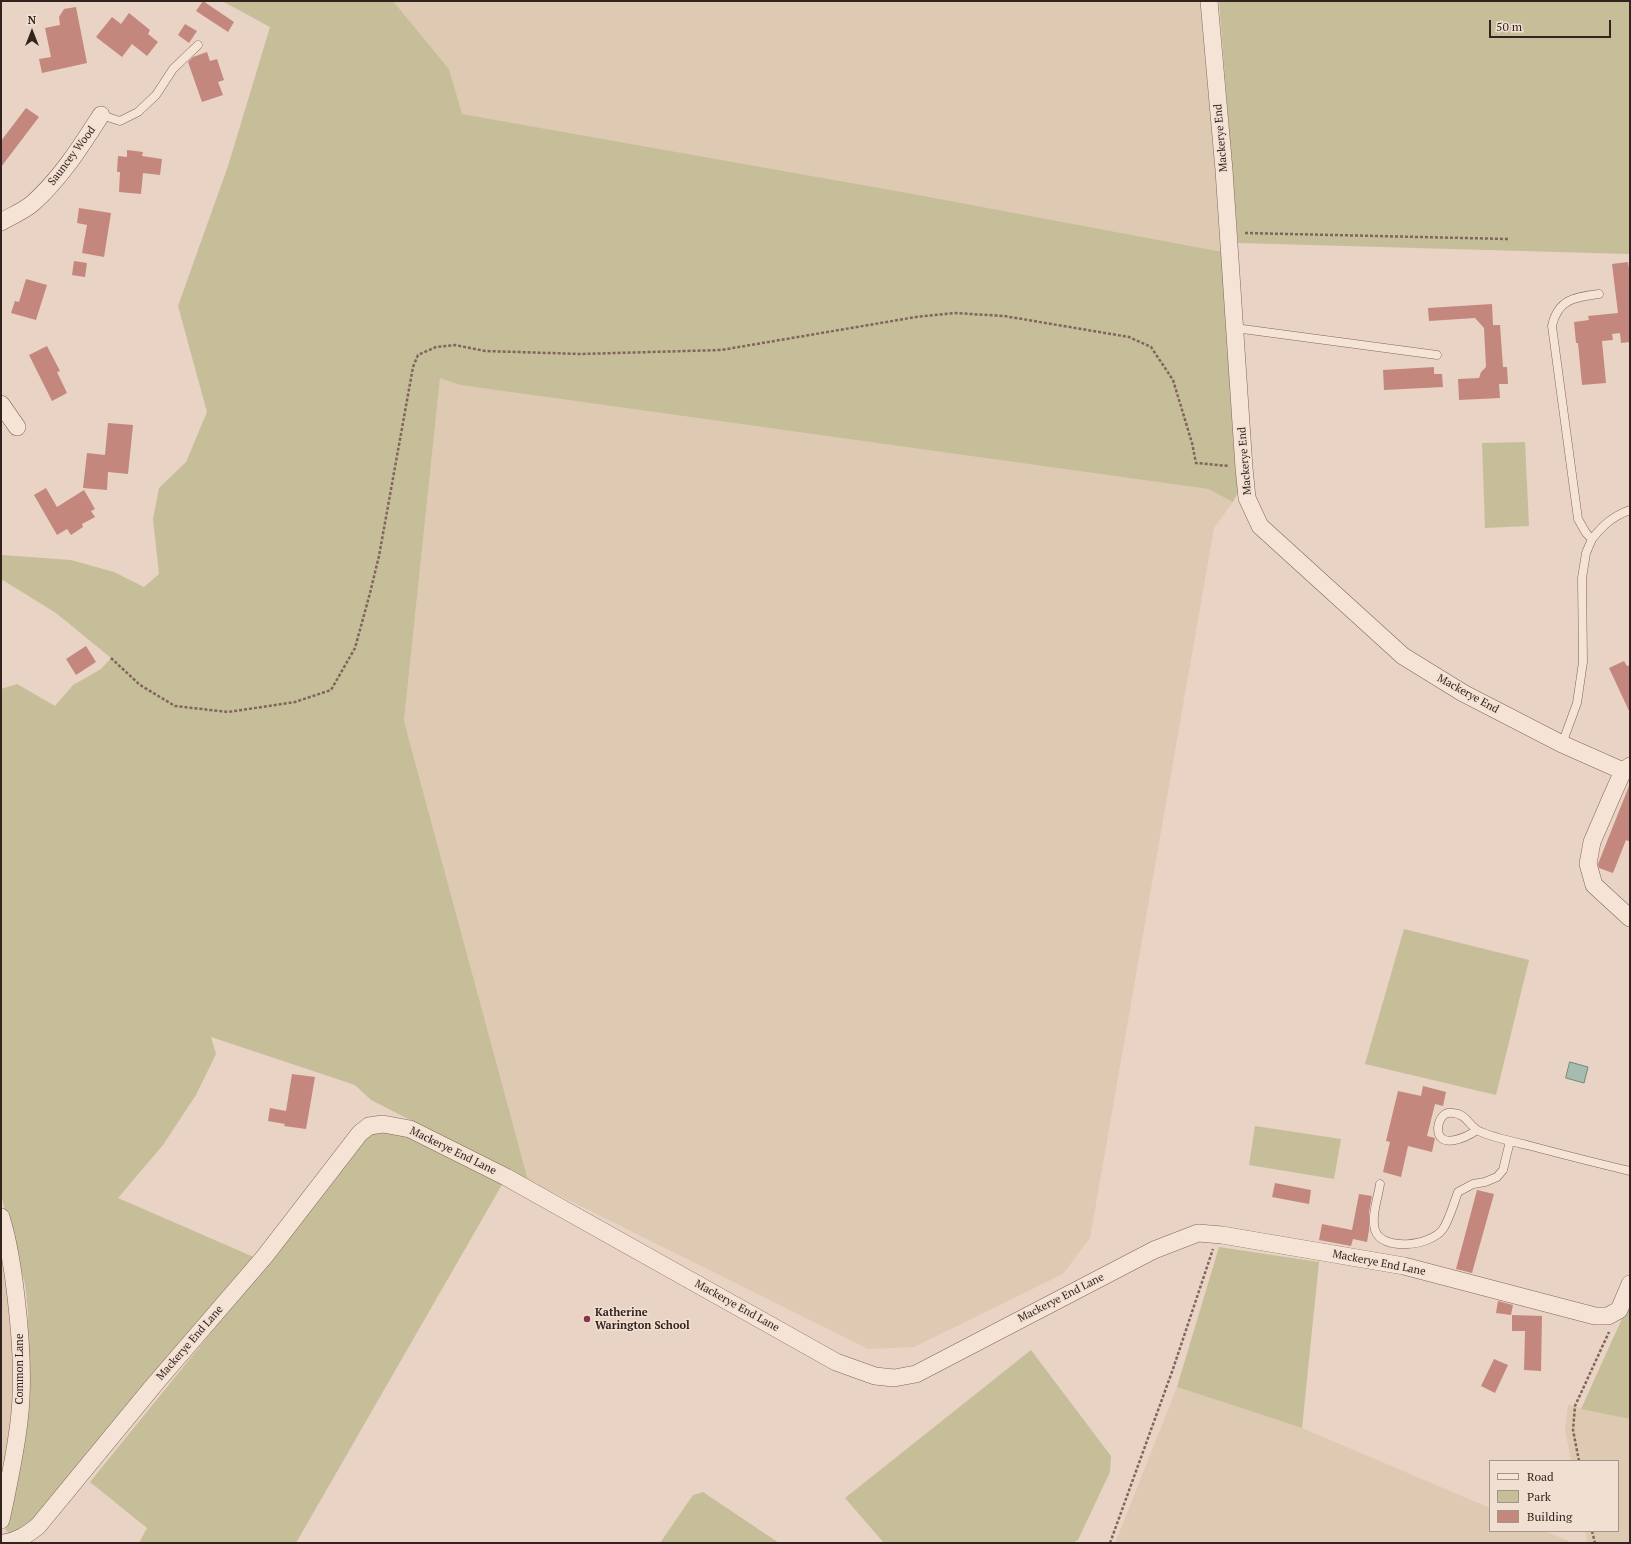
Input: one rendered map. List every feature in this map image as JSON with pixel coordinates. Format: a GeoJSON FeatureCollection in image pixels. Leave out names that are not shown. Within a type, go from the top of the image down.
{"type":"FeatureCollection","features":[{"type":"Feature","properties":{"kind":"street","name":"Mackerye End"},"geometry":{"type":"LineString","coordinates":[[1209,1],[1228,232],[1247,498],[1260,526],[1403,656],[1463,692],[1562,744],[1626,769],[1592,842],[1588,864],[1594,885],[1630,918]]}},
{"type":"Feature","properties":{"kind":"street","name":"Sauncey Wood"},"geometry":{"type":"LineString","coordinates":[[1,222],[31,204],[54,182],[75,155],[101,115]]}},
{"type":"Feature","properties":{"kind":"street"},"geometry":{"type":"LineString","coordinates":[[1,404],[17,427]]}},
{"type":"Feature","properties":{"kind":"street","name":"Mackerye End Lane"},"geometry":{"type":"LineString","coordinates":[[4,1543],[12,1542],[26,1535],[38,1526],[154,1385],[265,1256],[360,1133],[369,1126],[383,1124],[410,1129],[506,1178],[836,1362],[875,1376],[894,1378],[916,1374],[1154,1250],[1198,1234],[1222,1235],[1404,1266],[1595,1316],[1608,1316],[1619,1310]]}},
{"type":"Feature","properties":{"kind":"street","name":"Common Lane"},"geometry":{"type":"LineString","coordinates":[[1,1217],[13,1267],[21,1334],[21,1380],[19,1421],[9,1486],[1,1520]]}},
{"type":"Feature","properties":{"kind":"street"},"geometry":{"type":"LineString","coordinates":[[1619,1310],[1630,1284]]}},
{"type":"Feature","properties":{"kind":"lane"},"geometry":{"type":"LineString","coordinates":[[101,115],[120,121],[138,112],[156,95],[174,70],[198,45]]}},
{"type":"Feature","properties":{"kind":"lane"},"geometry":{"type":"LineString","coordinates":[[1592,539],[1586,533],[1578,519],[1552,326],[1555,315],[1563,303],[1579,296],[1599,294]]}},
{"type":"Feature","properties":{"kind":"lane"},"geometry":{"type":"LineString","coordinates":[[1235,328],[1437,355]]}},
{"type":"Feature","properties":{"kind":"lane"},"geometry":{"type":"LineString","coordinates":[[1562,744],[1577,703],[1583,662],[1582,578],[1586,553],[1592,539],[1603,525],[1617,515],[1630,510]]}},
{"type":"Feature","properties":{"kind":"lane"},"geometry":{"type":"LineString","coordinates":[[1477,1130],[1468,1136],[1453,1140],[1445,1139],[1440,1135],[1438,1128],[1442,1116],[1446,1113],[1453,1112],[1462,1115],[1470,1121],[1477,1130],[1510,1141],[1630,1171]]}},
{"type":"Feature","properties":{"kind":"lane"},"geometry":{"type":"LineString","coordinates":[[1380,1184],[1374,1217],[1375,1230],[1380,1238],[1397,1244],[1410,1245],[1423,1242],[1442,1230],[1458,1192],[1469,1186],[1497,1177],[1503,1170],[1510,1141]]}},
{"type":"Feature","properties":{"kind":"path"},"geometry":{"type":"LineString","coordinates":[[1228,232],[1508,240]]}},
{"type":"Feature","properties":{"kind":"path"},"geometry":{"type":"LineString","coordinates":[[112,658],[140,685],[175,706],[228,712],[295,702],[331,690],[355,648],[370,593],[379,556],[413,367],[418,355],[436,347],[455,345],[485,351],[581,354],[722,350],[916,317],[955,313],[1004,316],[1129,337],[1151,347],[1173,380],[1192,443],[1196,463],[1244,468]]}},
{"type":"Feature","properties":{"kind":"path"},"geometry":{"type":"LineString","coordinates":[[1110,1543],[1173,1370],[1213,1249],[1222,1235]]}},
{"type":"Feature","properties":{"kind":"path"},"geometry":{"type":"LineString","coordinates":[[1579,1460],[1573,1430],[1575,1406],[1619,1310]]}},
{"type":"Feature","properties":{"kind":"path"},"geometry":{"type":"LineString","coordinates":[[1592,1532],[1595,1543]]}},
{"type":"Feature","properties":{"kind":"shaded area"},"geometry":{"type":"Polygon","coordinates":[[[393,1],[1200,1],[1223,252],[908,193],[461,114],[449,69],[393,1]]]}},
{"type":"Feature","properties":{"kind":"shaded area"},"geometry":{"type":"Polygon","coordinates":[[[440,377],[460,385],[1208,489],[1233,502],[1214,528],[1090,1238],[1063,1274],[914,1347],[868,1349],[528,1180],[404,721],[440,377]]]}},
{"type":"Feature","properties":{"kind":"shaded area"},"geometry":{"type":"Polygon","coordinates":[[[1570,1062],[1588,1067],[1584,1083],[1566,1078],[1570,1062]]]}},
{"type":"Feature","properties":{"kind":"shaded area"},"geometry":{"type":"Polygon","coordinates":[[[1,1241],[15,1339],[14,1417],[1,1489],[1,1241]]]}},
{"type":"Feature","properties":{"kind":"shaded area"},"geometry":{"type":"Polygon","coordinates":[[[1177,1387],[1302,1428],[1489,1508],[1489,1532],[1547,1532],[1573,1543],[1115,1543],[1177,1387]]]}},
{"type":"Feature","properties":{"kind":"shaded area"},"geometry":{"type":"Polygon","coordinates":[[[1568,1405],[1630,1419],[1630,1543],[1587,1543],[1585,1532],[1619,1532],[1619,1460],[1571,1460],[1565,1429],[1568,1405]]]}},
{"type":"Feature","properties":{"kind":"green space"},"geometry":{"type":"Polygon","coordinates":[[[222,1],[393,1],[449,69],[462,114],[908,193],[1223,252],[1239,490],[1233,502],[1208,489],[460,385],[440,378],[404,721],[528,1180],[371,1100],[355,1085],[211,1037],[216,1054],[196,1095],[163,1145],[118,1198],[256,1258],[32,1524],[14,1533],[6,1531],[4,1524],[27,1396],[28,1312],[25,1284],[1,1195],[1,689],[17,684],[55,706],[73,685],[101,669],[111,658],[56,613],[1,579],[2,555],[71,560],[114,572],[144,587],[159,574],[153,519],[159,488],[186,462],[207,412],[178,306],[228,166],[270,27],[222,1]]]}},
{"type":"Feature","properties":{"kind":"green space"},"geometry":{"type":"Polygon","coordinates":[[[1219,1],[1630,1],[1630,254],[1238,243],[1219,1]]]}},
{"type":"Feature","properties":{"kind":"green space"},"geometry":{"type":"Polygon","coordinates":[[[1525,442],[1529,526],[1485,528],[1482,443],[1525,442]]]}},
{"type":"Feature","properties":{"kind":"green space"},"geometry":{"type":"Polygon","coordinates":[[[1404,929],[1529,960],[1496,1095],[1365,1064],[1404,929]]]}},
{"type":"Feature","properties":{"kind":"green space"},"geometry":{"type":"Polygon","coordinates":[[[1255,1126],[1341,1139],[1334,1179],[1249,1165],[1255,1126]]]}},
{"type":"Feature","properties":{"kind":"green space"},"geometry":{"type":"Polygon","coordinates":[[[380,1130],[418,1139],[503,1183],[296,1543],[139,1543],[147,1528],[90,1482],[240,1297],[366,1134],[380,1130]]]}},
{"type":"Feature","properties":{"kind":"green space"},"geometry":{"type":"Polygon","coordinates":[[[1219,1247],[1319,1262],[1302,1428],[1177,1387],[1219,1247]]]}},
{"type":"Feature","properties":{"kind":"green space"},"geometry":{"type":"Polygon","coordinates":[[[1630,1301],[1630,1419],[1581,1409],[1630,1301]]]}},
{"type":"Feature","properties":{"kind":"green space"},"geometry":{"type":"Polygon","coordinates":[[[1031,1350],[1111,1456],[1110,1472],[1078,1540],[1072,1543],[884,1543],[845,1498],[1031,1350]]]}},
{"type":"Feature","properties":{"kind":"green space"},"geometry":{"type":"Polygon","coordinates":[[[703,1492],[779,1543],[660,1543],[693,1495],[703,1492]]]}},
{"type":"Feature","properties":{"kind":"building"},"geometry":{"type":"Polygon","coordinates":[[[203,1],[234,22],[228,32],[196,11],[203,1]]]}},
{"type":"Feature","properties":{"kind":"building"},"geometry":{"type":"Polygon","coordinates":[[[76,7],[87,63],[42,73],[39,59],[51,57],[45,28],[60,25],[59,17],[64,9],[76,7]]]}},
{"type":"Feature","properties":{"kind":"building"},"geometry":{"type":"Polygon","coordinates":[[[129,13],[150,30],[148,34],[158,42],[147,56],[132,44],[122,57],[96,37],[112,17],[121,24],[129,13]]]}},
{"type":"Feature","properties":{"kind":"building"},"geometry":{"type":"Polygon","coordinates":[[[185,24],[197,31],[189,43],[178,35],[185,24]]]}},
{"type":"Feature","properties":{"kind":"building"},"geometry":{"type":"Polygon","coordinates":[[[207,52],[210,61],[217,59],[224,80],[218,82],[223,95],[202,102],[188,62],[193,57],[207,52]]]}},
{"type":"Feature","properties":{"kind":"building"},"geometry":{"type":"Polygon","coordinates":[[[26,108],[39,117],[1,167],[1,141],[26,108]]]}},
{"type":"Feature","properties":{"kind":"building"},"geometry":{"type":"Polygon","coordinates":[[[127,150],[143,152],[142,156],[162,159],[160,175],[143,173],[141,194],[119,192],[120,172],[117,172],[118,156],[127,157],[127,150]]]}},
{"type":"Feature","properties":{"kind":"building"},"geometry":{"type":"Polygon","coordinates":[[[79,208],[111,213],[104,257],[82,253],[87,225],[77,223],[79,208]]]}},
{"type":"Feature","properties":{"kind":"building"},"geometry":{"type":"Polygon","coordinates":[[[74,261],[87,263],[85,277],[72,275],[74,261]]]}},
{"type":"Feature","properties":{"kind":"building"},"geometry":{"type":"Polygon","coordinates":[[[1628,262],[1630,276],[1630,342],[1621,343],[1620,333],[1612,334],[1613,340],[1602,341],[1606,383],[1582,385],[1578,343],[1576,343],[1574,322],[1589,320],[1588,316],[1618,313],[1612,264],[1628,262]]]}},
{"type":"Feature","properties":{"kind":"building"},"geometry":{"type":"Polygon","coordinates":[[[26,279],[47,285],[36,320],[11,313],[15,301],[19,302],[26,279]]]}},
{"type":"Feature","properties":{"kind":"building"},"geometry":{"type":"Polygon","coordinates":[[[1492,304],[1493,325],[1500,325],[1503,367],[1507,367],[1508,384],[1499,384],[1500,398],[1459,400],[1458,379],[1479,378],[1481,372],[1486,367],[1484,328],[1475,318],[1429,321],[1428,308],[1492,304]]]}},
{"type":"Feature","properties":{"kind":"building"},"geometry":{"type":"Polygon","coordinates":[[[47,346],[60,371],[57,372],[67,393],[52,401],[29,355],[47,346]]]}},
{"type":"Feature","properties":{"kind":"building"},"geometry":{"type":"Polygon","coordinates":[[[1434,367],[1434,374],[1442,374],[1443,387],[1384,390],[1383,370],[1434,367]]]}},
{"type":"Feature","properties":{"kind":"building"},"geometry":{"type":"Polygon","coordinates":[[[108,423],[133,425],[128,474],[108,472],[107,490],[83,488],[87,453],[105,455],[108,423]]]}},
{"type":"Feature","properties":{"kind":"building"},"geometry":{"type":"Polygon","coordinates":[[[46,488],[57,507],[84,490],[95,509],[91,511],[95,517],[82,524],[83,527],[71,535],[67,529],[57,535],[34,495],[46,488]]]}},
{"type":"Feature","properties":{"kind":"building"},"geometry":{"type":"Polygon","coordinates":[[[86,646],[96,662],[76,675],[66,659],[86,646]]]}},
{"type":"Feature","properties":{"kind":"building"},"geometry":{"type":"Polygon","coordinates":[[[1624,661],[1627,666],[1630,665],[1630,713],[1609,668],[1624,661]]]}},
{"type":"Feature","properties":{"kind":"building"},"geometry":{"type":"Polygon","coordinates":[[[1629,786],[1630,842],[1626,840],[1613,873],[1599,868],[1598,864],[1629,786]]]}},
{"type":"Feature","properties":{"kind":"building"},"geometry":{"type":"Polygon","coordinates":[[[292,1074],[315,1077],[306,1129],[284,1126],[285,1124],[268,1121],[270,1108],[286,1111],[292,1074]]]}},
{"type":"Feature","properties":{"kind":"building"},"geometry":{"type":"Polygon","coordinates":[[[1423,1086],[1446,1092],[1443,1106],[1435,1104],[1427,1136],[1435,1138],[1432,1152],[1408,1146],[1401,1177],[1383,1172],[1390,1142],[1386,1141],[1398,1091],[1421,1096],[1423,1086]]]}},
{"type":"Feature","properties":{"kind":"building"},"geometry":{"type":"Polygon","coordinates":[[[1275,1183],[1311,1190],[1309,1204],[1272,1197],[1275,1183]]]}},
{"type":"Feature","properties":{"kind":"building"},"geometry":{"type":"Polygon","coordinates":[[[1477,1190],[1494,1194],[1472,1273],[1456,1269],[1477,1190]]]}},
{"type":"Feature","properties":{"kind":"building"},"geometry":{"type":"Polygon","coordinates":[[[1359,1194],[1372,1196],[1369,1212],[1367,1242],[1353,1239],[1351,1246],[1319,1240],[1322,1224],[1352,1230],[1359,1194]]]}},
{"type":"Feature","properties":{"kind":"building"},"geometry":{"type":"Polygon","coordinates":[[[1498,1301],[1513,1305],[1511,1315],[1496,1313],[1498,1301]]]}},
{"type":"Feature","properties":{"kind":"building"},"geometry":{"type":"Polygon","coordinates":[[[1512,1315],[1542,1316],[1541,1371],[1524,1370],[1525,1331],[1512,1331],[1512,1315]]]}},
{"type":"Feature","properties":{"kind":"building"},"geometry":{"type":"Polygon","coordinates":[[[1494,1359],[1508,1365],[1495,1393],[1481,1386],[1494,1359]]]}},
{"type":"Feature","properties":{"kind":"place","name":"Katherine Warington School"},"geometry":{"type":"Point","coordinates":[587,1319]}}]}
